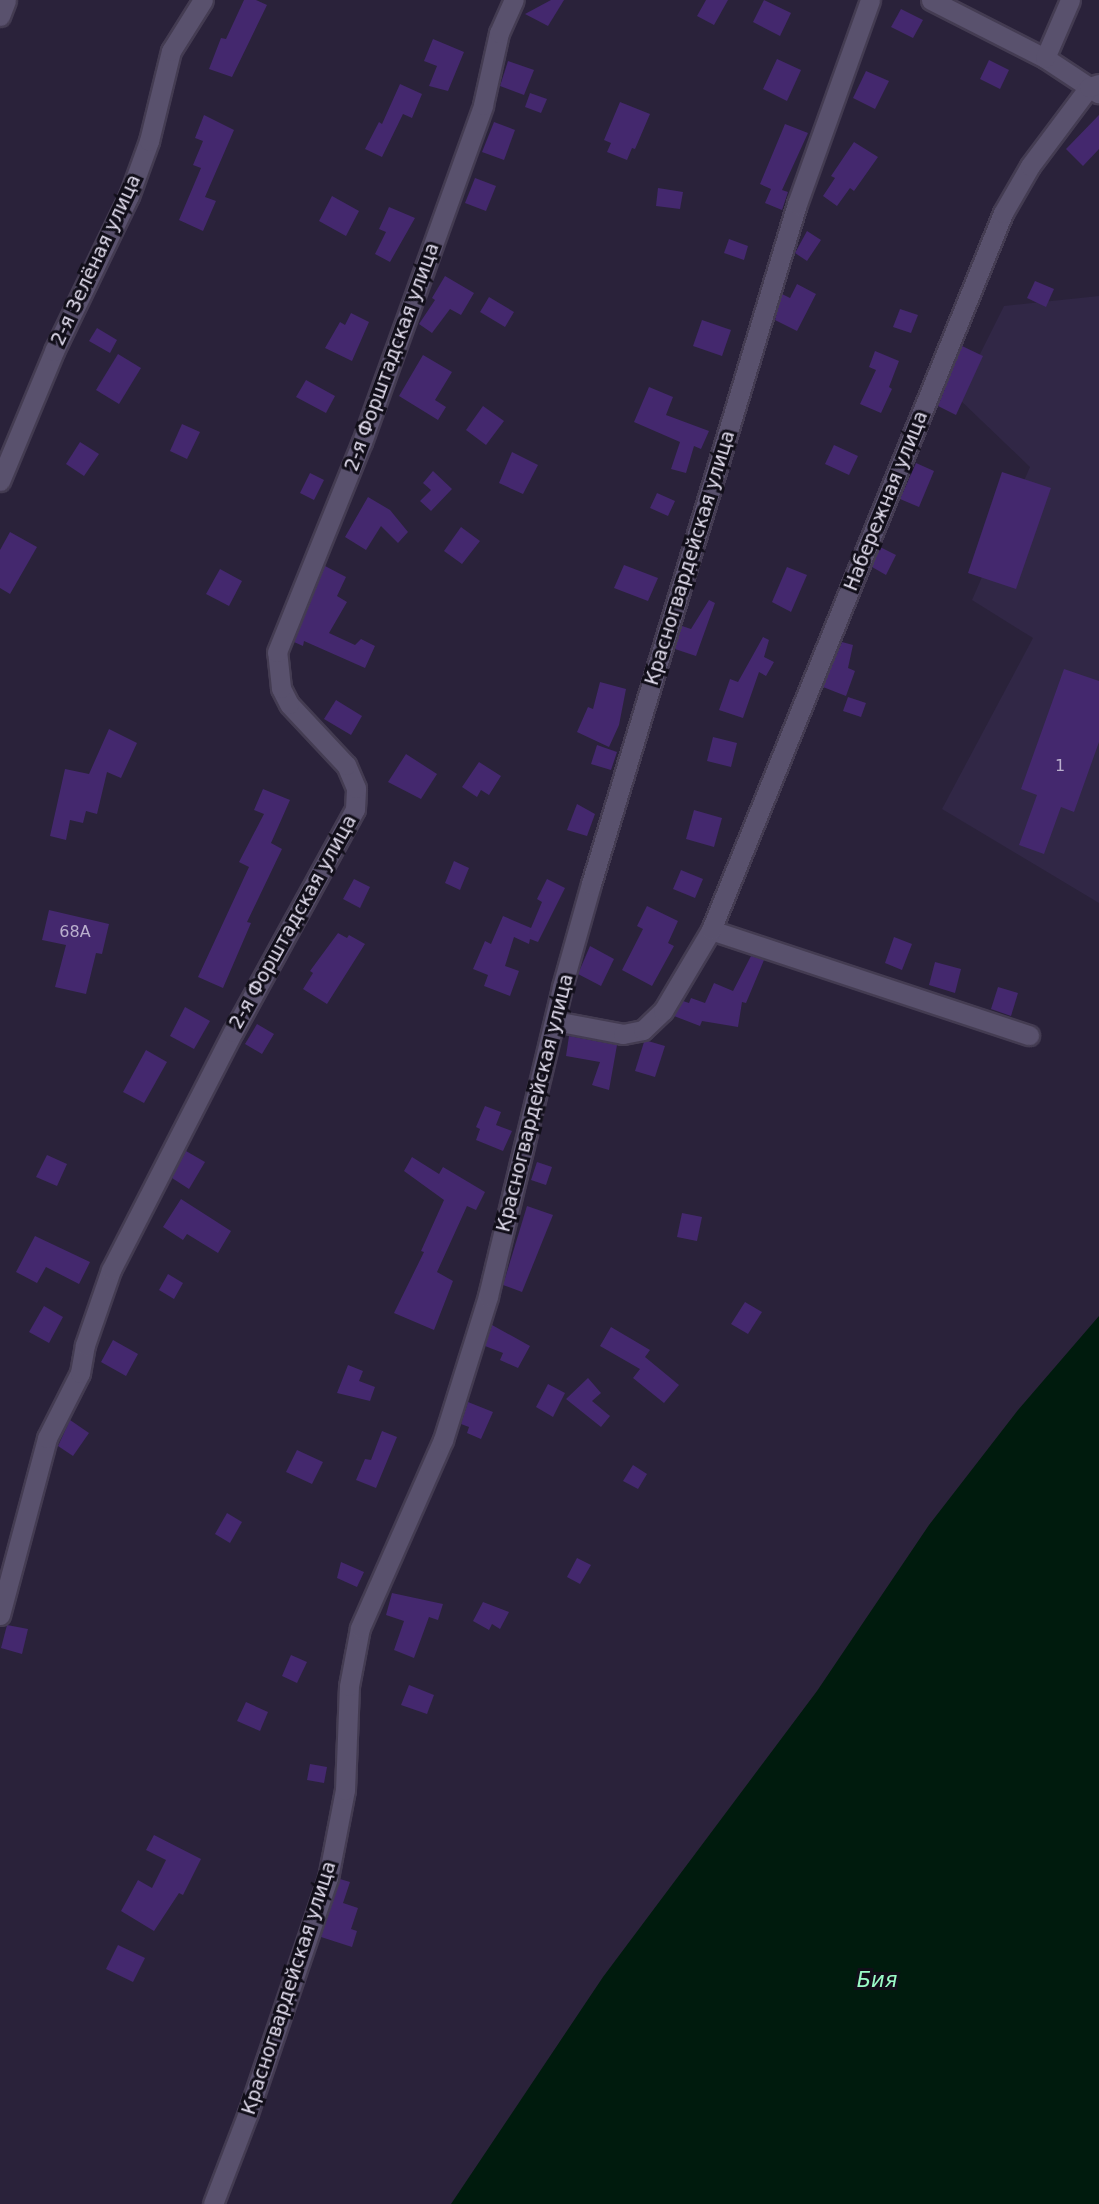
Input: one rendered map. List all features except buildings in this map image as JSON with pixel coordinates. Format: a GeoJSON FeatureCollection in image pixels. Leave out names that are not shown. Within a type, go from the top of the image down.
{"type":"FeatureCollection","features":[{"type":"Feature","properties":{"kind":"street","name":"2-я Зелёная улица"},"geometry":{"type":"LineString","coordinates":[[0,481],[54,351],[130,196],[149,141],[171,51],[203,0]]}},
{"type":"Feature","properties":{"kind":"street","name":"2-я Форштадская улица"},"geometry":{"type":"LineString","coordinates":[[0,1615],[47,1438],[80,1373],[85,1345],[111,1270],[233,1032],[355,810],[356,788],[346,765],[289,704],[281,688],[277,652],[281,636],[362,442],[483,105],[499,33],[514,0]]}},
{"type":"Feature","properties":{"kind":"street","name":"Красногвардейская улица"},"geometry":{"type":"LineString","coordinates":[[213,2204],[248,2113],[328,1878],[345,1790],[349,1686],[360,1628],[443,1440],[488,1296],[591,884],[797,204],[870,0]]}},
{"type":"Feature","properties":{"kind":"street"},"geometry":{"type":"LineString","coordinates":[[931,0],[1045,58],[1096,88]]}},
{"type":"Feature","properties":{"kind":"street"},"geometry":{"type":"LineString","coordinates":[[1045,58],[1070,0]]}},
{"type":"Feature","properties":{"kind":"street","name":"Набережная улица"},"geometry":{"type":"LineString","coordinates":[[555,1021],[623,1034],[643,1030],[663,1011],[711,930],[1003,213],[1030,166],[1096,88]]}},
{"type":"Feature","properties":{"kind":"street"},"geometry":{"type":"LineString","coordinates":[[711,930],[1028,1035]]}},
{"type":"Feature","properties":{"kind":"shaded area"},"geometry":{"type":"Polygon","coordinates":[[[1099,296],[1099,903],[942,809],[1033,638],[972,600],[1030,467],[958,398],[1004,306],[1099,296]]]}},
{"type":"Feature","properties":{"kind":"water","name":"Бия"},"geometry":{"type":"Polygon","coordinates":[[[1099,1316],[1099,2204],[451,2204],[603,1977],[817,1691],[929,1525],[1018,1410],[1099,1316]]]}}]}
